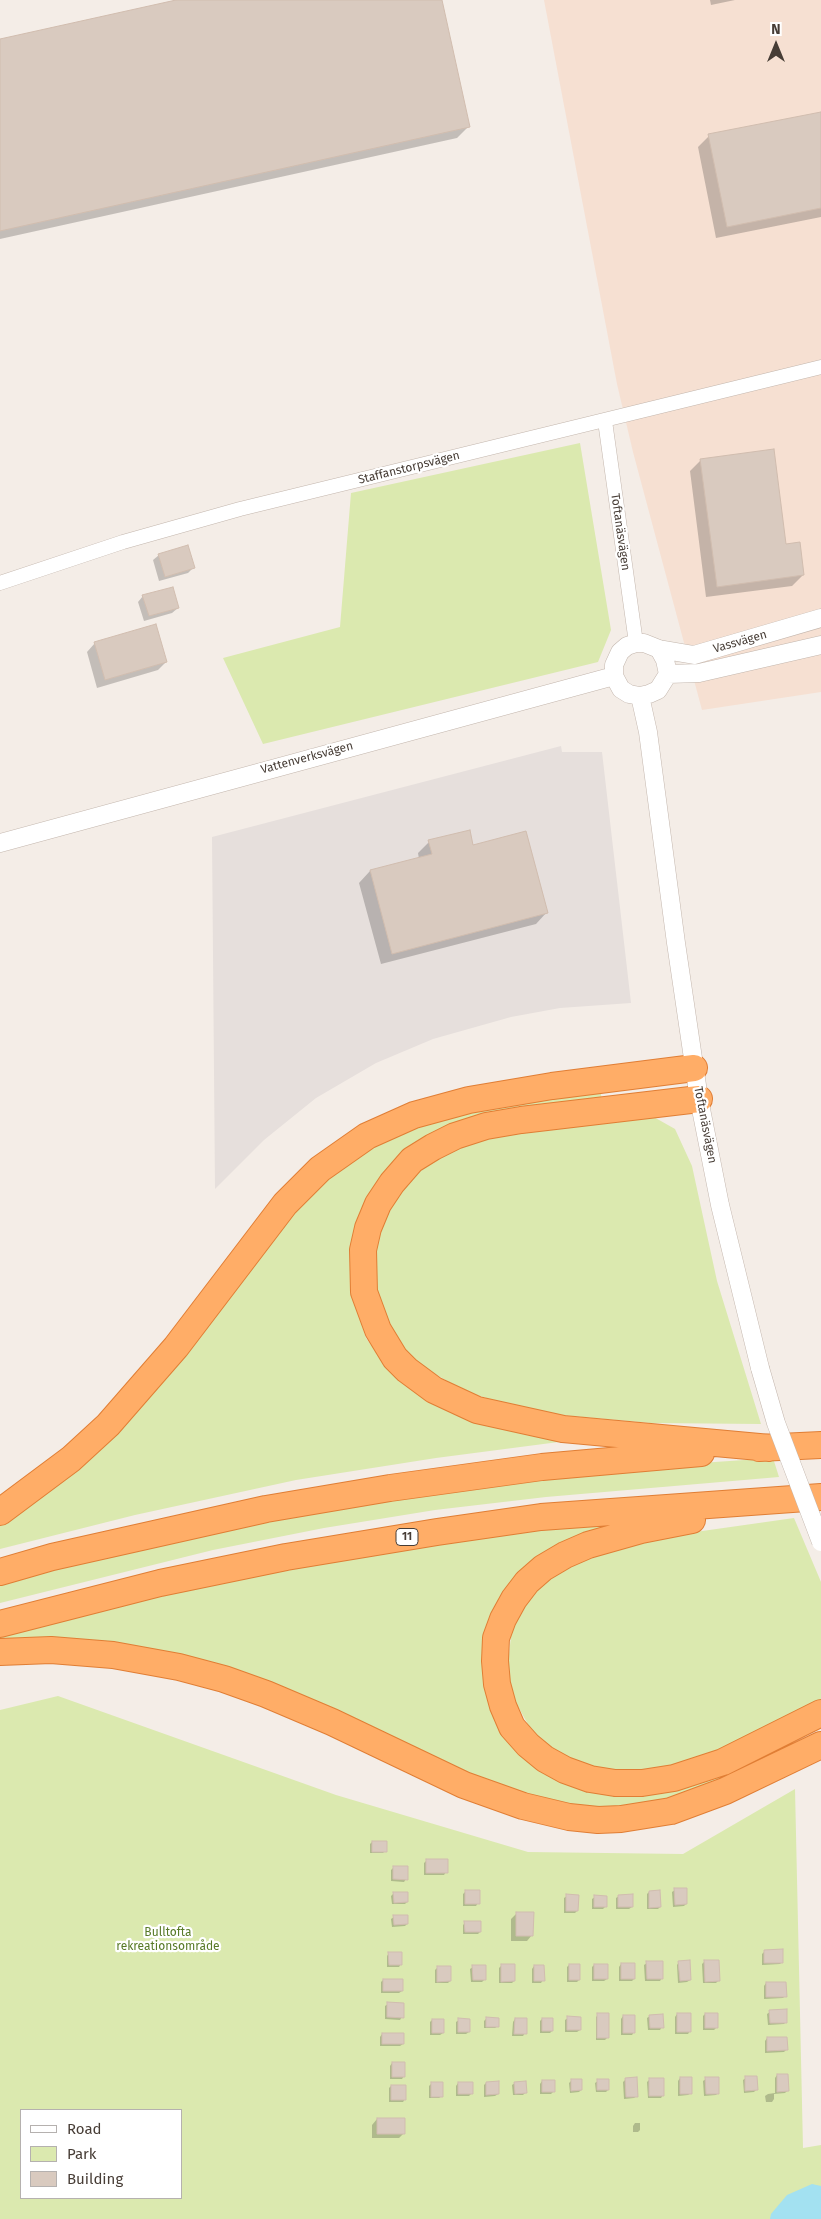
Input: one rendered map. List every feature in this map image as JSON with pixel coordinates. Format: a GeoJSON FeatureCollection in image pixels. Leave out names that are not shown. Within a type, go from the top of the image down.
{"type":"FeatureCollection","features":[{"type":"Feature","properties":{"kind":"highway"},"geometry":{"type":"LineString","coordinates":[[0,1512],[60,1468],[108,1425],[170,1354],[286,1204],[320,1170],[366,1136],[414,1115],[469,1100],[552,1086],[694,1068]]}},
{"type":"Feature","properties":{"kind":"highway"},"geometry":{"type":"LineString","coordinates":[[699,1098],[486,1126],[455,1136],[433,1147],[412,1160],[392,1183],[378,1204],[368,1228],[363,1250],[364,1292],[370,1312],[386,1345],[407,1370],[434,1390],[477,1410],[563,1430],[770,1448]]}},
{"type":"Feature","properties":{"kind":"highway"},"geometry":{"type":"LineString","coordinates":[[0,1572],[52,1557],[266,1509],[390,1488],[542,1467],[821,1445]]}},
{"type":"Feature","properties":{"kind":"highway","name":"11"},"geometry":{"type":"LineString","coordinates":[[0,1624],[160,1583],[286,1557],[437,1532],[541,1517],[821,1497]]}},
{"type":"Feature","properties":{"kind":"highway"},"geometry":{"type":"LineString","coordinates":[[821,1506],[675,1522],[613,1537],[565,1555],[544,1568],[527,1582],[514,1599],[503,1619],[496,1638],[495,1661],[496,1684],[512,1727],[528,1745],[545,1759],[565,1770],[598,1781],[642,1783],[674,1778],[702,1770],[723,1762],[821,1713]]}},
{"type":"Feature","properties":{"kind":"highway"},"geometry":{"type":"LineString","coordinates":[[0,1652],[51,1650],[113,1655],[179,1666],[224,1679],[341,1725],[464,1786],[523,1806],[569,1817],[621,1820],[671,1811],[725,1791],[821,1745]]}},
{"type":"Feature","properties":{"kind":"street","name":"Staffanstorpsvägen"},"geometry":{"type":"LineString","coordinates":[[0,583],[123,542],[240,509],[821,367]]}},
{"type":"Feature","properties":{"kind":"street","name":"Toftanäsvägen"},"geometry":{"type":"LineString","coordinates":[[604,421],[636,643]]}},
{"type":"Feature","properties":{"kind":"street","name":"Vassvägen"},"geometry":{"type":"LineString","coordinates":[[659,649],[694,655],[821,618]]}},
{"type":"Feature","properties":{"kind":"street"},"geometry":{"type":"LineString","coordinates":[[636,643],[644,643],[659,649],[665,660],[668,674],[658,690],[640,696],[629,694],[621,689],[614,676],[614,665],[617,656],[627,646],[636,643]]}},
{"type":"Feature","properties":{"kind":"street","name":"Vassvägen"},"geometry":{"type":"LineString","coordinates":[[668,674],[699,673],[821,645]]}},
{"type":"Feature","properties":{"kind":"street","name":"Vattenverksvägen"},"geometry":{"type":"LineString","coordinates":[[0,843],[40,830],[614,676]]}},
{"type":"Feature","properties":{"kind":"street","name":"Toftanäsvägen"},"geometry":{"type":"LineString","coordinates":[[640,696],[648,732],[694,1068],[720,1205],[760,1368],[779,1432],[821,1542]]}},
{"type":"Feature","properties":{"kind":"shaded area"},"geometry":{"type":"Polygon","coordinates":[[[544,0],[821,0],[821,692],[702,710],[633,452],[617,384],[544,0]]]}},
{"type":"Feature","properties":{"kind":"shaded area"},"geometry":{"type":"Polygon","coordinates":[[[561,746],[562,752],[602,752],[631,1003],[560,1008],[511,1017],[433,1039],[376,1063],[316,1098],[264,1140],[215,1189],[212,837],[561,746]]]}},
{"type":"Feature","properties":{"kind":"green space"},"geometry":{"type":"Polygon","coordinates":[[[580,443],[611,630],[598,662],[263,744],[223,658],[340,627],[351,493],[580,443]]]}},
{"type":"Feature","properties":{"kind":"green space"},"geometry":{"type":"Polygon","coordinates":[[[600,1089],[602,1100],[395,1161],[353,1296],[366,1338],[392,1374],[574,1440],[436,1458],[296,1480],[135,1515],[0,1549],[0,1524],[316,1186],[364,1149],[433,1118],[600,1089]]]}},
{"type":"Feature","properties":{"kind":"green space"},"geometry":{"type":"Polygon","coordinates":[[[652,1116],[675,1129],[692,1166],[717,1281],[761,1424],[651,1423],[560,1415],[526,1409],[460,1389],[422,1366],[406,1351],[391,1329],[381,1307],[374,1278],[377,1247],[385,1215],[410,1179],[440,1156],[479,1139],[652,1116]]]}},
{"type":"Feature","properties":{"kind":"green space"},"geometry":{"type":"Polygon","coordinates":[[[773,1458],[779,1477],[546,1497],[435,1510],[324,1528],[213,1550],[0,1603],[0,1581],[212,1531],[437,1490],[657,1466],[773,1458]]]}},
{"type":"Feature","properties":{"kind":"green space"},"geometry":{"type":"Polygon","coordinates":[[[794,1518],[821,1582],[821,1701],[709,1754],[650,1771],[606,1771],[580,1764],[544,1744],[530,1728],[510,1692],[507,1673],[511,1636],[517,1617],[529,1599],[557,1572],[572,1563],[660,1537],[794,1518]]]}},
{"type":"Feature","properties":{"kind":"green space"},"geometry":{"type":"Polygon","coordinates":[[[642,1519],[537,1561],[488,1696],[584,1788],[791,1738],[794,1746],[735,1776],[660,1804],[577,1808],[503,1790],[330,1710],[0,1643],[0,1633],[220,1579],[544,1527],[642,1519]]]}},
{"type":"Feature","properties":{"kind":"green space","name":"Bulltofta rekreationsområde"},"geometry":{"type":"Polygon","coordinates":[[[58,1696],[336,1795],[528,1852],[683,1854],[795,1789],[803,2148],[821,2145],[821,2219],[0,2219],[0,1710],[58,1696]]]}},
{"type":"Feature","properties":{"kind":"water"},"geometry":{"type":"Polygon","coordinates":[[[812,2184],[821,2186],[821,2219],[770,2219],[771,2214],[787,2195],[812,2184]]]}},
{"type":"Feature","properties":{"kind":"building"},"geometry":{"type":"Polygon","coordinates":[[[176,0],[442,0],[470,127],[0,231],[0,39],[176,0]]]}},
{"type":"Feature","properties":{"kind":"building"},"geometry":{"type":"Polygon","coordinates":[[[821,112],[821,208],[727,227],[708,134],[821,112]]]}},
{"type":"Feature","properties":{"kind":"building"},"geometry":{"type":"Polygon","coordinates":[[[774,449],[786,544],[800,542],[804,575],[717,587],[700,459],[774,449]]]}},
{"type":"Feature","properties":{"kind":"building"},"geometry":{"type":"Polygon","coordinates":[[[188,545],[195,568],[165,577],[158,554],[188,545]]]}},
{"type":"Feature","properties":{"kind":"building"},"geometry":{"type":"Polygon","coordinates":[[[173,587],[179,608],[149,616],[142,595],[173,587]]]}},
{"type":"Feature","properties":{"kind":"building"},"geometry":{"type":"Polygon","coordinates":[[[156,624],[167,662],[105,680],[94,642],[156,624]]]}},
{"type":"Feature","properties":{"kind":"building"},"geometry":{"type":"Polygon","coordinates":[[[470,830],[473,845],[526,831],[548,913],[392,954],[370,870],[432,854],[428,840],[470,830]]]}},
{"type":"Feature","properties":{"kind":"building"},"geometry":{"type":"Polygon","coordinates":[[[372,1841],[387,1841],[387,1852],[372,1852],[372,1841]]]}},
{"type":"Feature","properties":{"kind":"building"},"geometry":{"type":"Polygon","coordinates":[[[426,1859],[448,1859],[448,1873],[426,1873],[426,1859]]]}},
{"type":"Feature","properties":{"kind":"building"},"geometry":{"type":"Polygon","coordinates":[[[393,1866],[408,1866],[408,1880],[393,1879],[393,1866]]]}},
{"type":"Feature","properties":{"kind":"building"},"geometry":{"type":"Polygon","coordinates":[[[674,1888],[687,1888],[687,1904],[675,1905],[674,1888]]]}},
{"type":"Feature","properties":{"kind":"building"},"geometry":{"type":"Polygon","coordinates":[[[465,1890],[480,1890],[480,1904],[465,1904],[465,1890]]]}},
{"type":"Feature","properties":{"kind":"building"},"geometry":{"type":"Polygon","coordinates":[[[660,1890],[661,1907],[649,1908],[649,1891],[660,1890]]]}},
{"type":"Feature","properties":{"kind":"building"},"geometry":{"type":"Polygon","coordinates":[[[393,1892],[408,1892],[408,1902],[394,1903],[393,1892]]]}},
{"type":"Feature","properties":{"kind":"building"},"geometry":{"type":"Polygon","coordinates":[[[566,1894],[579,1895],[578,1911],[566,1911],[566,1894]]]}},
{"type":"Feature","properties":{"kind":"building"},"geometry":{"type":"Polygon","coordinates":[[[633,1894],[633,1907],[618,1907],[618,1895],[633,1894]]]}},
{"type":"Feature","properties":{"kind":"building"},"geometry":{"type":"Polygon","coordinates":[[[594,1895],[607,1896],[607,1907],[594,1907],[594,1895]]]}},
{"type":"Feature","properties":{"kind":"building"},"geometry":{"type":"Polygon","coordinates":[[[516,1912],[534,1912],[533,1936],[516,1936],[516,1912]]]}},
{"type":"Feature","properties":{"kind":"building"},"geometry":{"type":"Polygon","coordinates":[[[393,1915],[408,1915],[408,1924],[394,1925],[393,1915]]]}},
{"type":"Feature","properties":{"kind":"building"},"geometry":{"type":"Polygon","coordinates":[[[464,1921],[481,1921],[481,1932],[465,1932],[464,1921]]]}},
{"type":"Feature","properties":{"kind":"building"},"geometry":{"type":"Polygon","coordinates":[[[783,1949],[783,1963],[764,1963],[764,1950],[783,1949]]]}},
{"type":"Feature","properties":{"kind":"building"},"geometry":{"type":"Polygon","coordinates":[[[388,1952],[402,1952],[402,1965],[389,1965],[388,1952]]]}},
{"type":"Feature","properties":{"kind":"building"},"geometry":{"type":"Polygon","coordinates":[[[690,1960],[691,1980],[680,1981],[678,1961],[690,1960]]]}},
{"type":"Feature","properties":{"kind":"building"},"geometry":{"type":"Polygon","coordinates":[[[704,1960],[719,1960],[720,1981],[705,1982],[704,1960]]]}},
{"type":"Feature","properties":{"kind":"building"},"geometry":{"type":"Polygon","coordinates":[[[646,1961],[663,1961],[663,1979],[647,1979],[646,1961]]]}},
{"type":"Feature","properties":{"kind":"building"},"geometry":{"type":"Polygon","coordinates":[[[621,1963],[635,1963],[635,1979],[621,1979],[621,1963]]]}},
{"type":"Feature","properties":{"kind":"building"},"geometry":{"type":"Polygon","coordinates":[[[501,1964],[515,1964],[515,1981],[501,1982],[501,1964]]]}},
{"type":"Feature","properties":{"kind":"building"},"geometry":{"type":"Polygon","coordinates":[[[569,1964],[580,1964],[580,1980],[569,1980],[569,1964]]]}},
{"type":"Feature","properties":{"kind":"building"},"geometry":{"type":"Polygon","coordinates":[[[594,1964],[608,1964],[608,1979],[594,1979],[594,1964]]]}},
{"type":"Feature","properties":{"kind":"building"},"geometry":{"type":"Polygon","coordinates":[[[472,1965],[486,1965],[486,1980],[473,1980],[472,1965]]]}},
{"type":"Feature","properties":{"kind":"building"},"geometry":{"type":"Polygon","coordinates":[[[534,1965],[544,1965],[545,1981],[534,1981],[534,1965]]]}},
{"type":"Feature","properties":{"kind":"building"},"geometry":{"type":"Polygon","coordinates":[[[437,1966],[451,1966],[451,1981],[437,1982],[437,1966]]]}},
{"type":"Feature","properties":{"kind":"building"},"geometry":{"type":"Polygon","coordinates":[[[383,1979],[403,1979],[403,1991],[383,1991],[383,1979]]]}},
{"type":"Feature","properties":{"kind":"building"},"geometry":{"type":"Polygon","coordinates":[[[766,1982],[786,1982],[787,1997],[766,1997],[766,1982]]]}},
{"type":"Feature","properties":{"kind":"building"},"geometry":{"type":"Polygon","coordinates":[[[387,2002],[404,2003],[404,2018],[387,2017],[387,2002]]]}},
{"type":"Feature","properties":{"kind":"building"},"geometry":{"type":"Polygon","coordinates":[[[787,2009],[787,2023],[770,2023],[769,2010],[787,2009]]]}},
{"type":"Feature","properties":{"kind":"building"},"geometry":{"type":"Polygon","coordinates":[[[597,2013],[609,2013],[609,2038],[597,2038],[597,2013]]]}},
{"type":"Feature","properties":{"kind":"building"},"geometry":{"type":"Polygon","coordinates":[[[677,2013],[691,2013],[691,2032],[677,2032],[677,2013]]]}},
{"type":"Feature","properties":{"kind":"building"},"geometry":{"type":"Polygon","coordinates":[[[705,2013],[718,2013],[718,2028],[705,2028],[705,2013]]]}},
{"type":"Feature","properties":{"kind":"building"},"geometry":{"type":"Polygon","coordinates":[[[663,2014],[664,2028],[650,2028],[649,2015],[663,2014]]]}},
{"type":"Feature","properties":{"kind":"building"},"geometry":{"type":"Polygon","coordinates":[[[623,2015],[635,2015],[635,2033],[623,2033],[623,2015]]]}},
{"type":"Feature","properties":{"kind":"building"},"geometry":{"type":"Polygon","coordinates":[[[567,2016],[581,2017],[581,2030],[567,2030],[567,2016]]]}},
{"type":"Feature","properties":{"kind":"building"},"geometry":{"type":"Polygon","coordinates":[[[486,2017],[499,2018],[499,2027],[486,2027],[486,2017]]]}},
{"type":"Feature","properties":{"kind":"building"},"geometry":{"type":"Polygon","coordinates":[[[458,2018],[470,2019],[470,2032],[458,2032],[458,2018]]]}},
{"type":"Feature","properties":{"kind":"building"},"geometry":{"type":"Polygon","coordinates":[[[515,2018],[527,2018],[527,2034],[514,2034],[515,2018]]]}},
{"type":"Feature","properties":{"kind":"building"},"geometry":{"type":"Polygon","coordinates":[[[542,2018],[553,2018],[553,2031],[542,2031],[542,2018]]]}},
{"type":"Feature","properties":{"kind":"building"},"geometry":{"type":"Polygon","coordinates":[[[432,2019],[444,2019],[444,2033],[432,2033],[432,2019]]]}},
{"type":"Feature","properties":{"kind":"building"},"geometry":{"type":"Polygon","coordinates":[[[382,2033],[404,2033],[404,2044],[382,2044],[382,2033]]]}},
{"type":"Feature","properties":{"kind":"building"},"geometry":{"type":"Polygon","coordinates":[[[767,2037],[787,2037],[788,2050],[767,2051],[767,2037]]]}},
{"type":"Feature","properties":{"kind":"building"},"geometry":{"type":"Polygon","coordinates":[[[392,2062],[405,2062],[405,2077],[392,2077],[392,2062]]]}},
{"type":"Feature","properties":{"kind":"building"},"geometry":{"type":"Polygon","coordinates":[[[777,2074],[788,2074],[789,2091],[777,2092],[777,2074]]]}},
{"type":"Feature","properties":{"kind":"building"},"geometry":{"type":"Polygon","coordinates":[[[745,2076],[757,2076],[758,2090],[745,2091],[745,2076]]]}},
{"type":"Feature","properties":{"kind":"building"},"geometry":{"type":"Polygon","coordinates":[[[637,2077],[638,2097],[626,2097],[625,2078],[637,2077]]]}},
{"type":"Feature","properties":{"kind":"building"},"geometry":{"type":"Polygon","coordinates":[[[680,2077],[692,2077],[692,2094],[680,2094],[680,2077]]]}},
{"type":"Feature","properties":{"kind":"building"},"geometry":{"type":"Polygon","coordinates":[[[705,2077],[719,2077],[719,2094],[706,2094],[705,2077]]]}},
{"type":"Feature","properties":{"kind":"building"},"geometry":{"type":"Polygon","coordinates":[[[649,2078],[664,2078],[664,2096],[649,2096],[649,2078]]]}},
{"type":"Feature","properties":{"kind":"building"},"geometry":{"type":"Polygon","coordinates":[[[571,2079],[582,2079],[582,2090],[571,2091],[571,2079]]]}},
{"type":"Feature","properties":{"kind":"building"},"geometry":{"type":"Polygon","coordinates":[[[597,2079],[609,2079],[609,2090],[597,2090],[597,2079]]]}},
{"type":"Feature","properties":{"kind":"building"},"geometry":{"type":"Polygon","coordinates":[[[542,2080],[555,2080],[555,2092],[542,2092],[542,2080]]]}},
{"type":"Feature","properties":{"kind":"building"},"geometry":{"type":"Polygon","coordinates":[[[499,2081],[499,2094],[486,2095],[486,2082],[499,2081]]]}},
{"type":"Feature","properties":{"kind":"building"},"geometry":{"type":"Polygon","coordinates":[[[526,2081],[527,2093],[515,2094],[514,2082],[526,2081]]]}},
{"type":"Feature","properties":{"kind":"building"},"geometry":{"type":"Polygon","coordinates":[[[431,2082],[443,2082],[443,2097],[431,2097],[431,2082]]]}},
{"type":"Feature","properties":{"kind":"building"},"geometry":{"type":"Polygon","coordinates":[[[458,2082],[473,2082],[473,2094],[458,2094],[458,2082]]]}},
{"type":"Feature","properties":{"kind":"building"},"geometry":{"type":"Polygon","coordinates":[[[391,2085],[406,2085],[406,2100],[391,2100],[391,2085]]]}},
{"type":"Feature","properties":{"kind":"building"},"geometry":{"type":"Polygon","coordinates":[[[377,2118],[405,2118],[405,2134],[377,2134],[377,2118]]]}}]}
